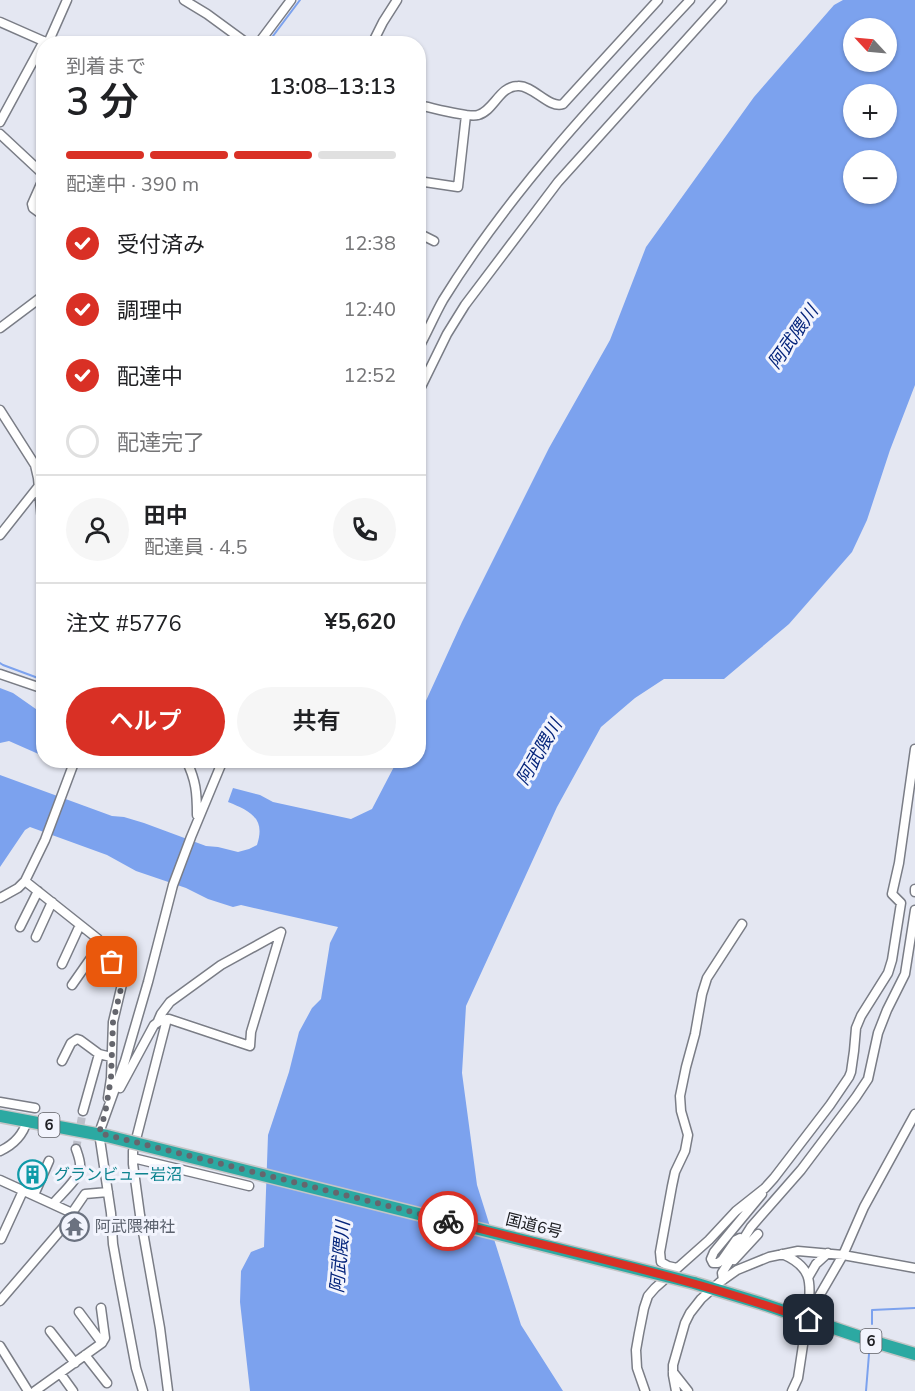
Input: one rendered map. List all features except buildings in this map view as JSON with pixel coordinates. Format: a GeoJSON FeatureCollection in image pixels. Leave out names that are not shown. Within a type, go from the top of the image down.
{"type":"FeatureCollection","features":[{"type":"Feature","properties":{"kind":"highway","name":"国道6号"},"geometry":{"type":"LineString","coordinates":[[0,1116],[103,1134],[694,1283],[718,1284],[760,1303],[915,1354]]}},
{"type":"Feature","properties":{"kind":"street"},"geometry":{"type":"LineString","coordinates":[[50,36],[67,0]]}},
{"type":"Feature","properties":{"kind":"street"},"geometry":{"type":"LineString","coordinates":[[184,0],[237,36]]}},
{"type":"Feature","properties":{"kind":"street"},"geometry":{"type":"LineString","coordinates":[[264,36],[291,0]]}},
{"type":"Feature","properties":{"kind":"street"},"geometry":{"type":"LineString","coordinates":[[376,36],[397,0]]}},
{"type":"Feature","properties":{"kind":"street"},"geometry":{"type":"LineString","coordinates":[[426,107],[477,116],[505,91],[520,85],[559,106],[658,0]]}},
{"type":"Feature","properties":{"kind":"street"},"geometry":{"type":"LineString","coordinates":[[426,333],[442,302],[526,184],[596,102],[690,0]]}},
{"type":"Feature","properties":{"kind":"street"},"geometry":{"type":"LineString","coordinates":[[426,377],[447,334],[465,305],[558,182],[722,0]]}},
{"type":"Feature","properties":{"kind":"street"},"geometry":{"type":"LineString","coordinates":[[0,22],[36,37]]}},
{"type":"Feature","properties":{"kind":"street"},"geometry":{"type":"LineString","coordinates":[[0,122],[36,61]]}},
{"type":"Feature","properties":{"kind":"street"},"geometry":{"type":"LineString","coordinates":[[426,182],[458,188],[466,115]]}},
{"type":"Feature","properties":{"kind":"street"},"geometry":{"type":"LineString","coordinates":[[0,134],[36,168]]}},
{"type":"Feature","properties":{"kind":"street"},"geometry":{"type":"LineString","coordinates":[[36,195],[32,204],[36,210]]}},
{"type":"Feature","properties":{"kind":"street"},"geometry":{"type":"LineString","coordinates":[[426,236],[434,241]]}},
{"type":"Feature","properties":{"kind":"street"},"geometry":{"type":"LineString","coordinates":[[0,328],[36,301]]}},
{"type":"Feature","properties":{"kind":"street"},"geometry":{"type":"LineString","coordinates":[[0,410],[35,465],[36,472]]}},
{"type":"Feature","properties":{"kind":"street"},"geometry":{"type":"LineString","coordinates":[[0,535],[36,490]]}},
{"type":"Feature","properties":{"kind":"street"},"geometry":{"type":"LineString","coordinates":[[0,674],[36,686]]}},
{"type":"Feature","properties":{"kind":"street"},"geometry":{"type":"LineString","coordinates":[[741,1241],[740,1238],[736,1240],[722,1260],[713,1263],[711,1259],[714,1252],[818,1121],[849,1077],[856,1028],[888,973],[901,907],[901,903],[892,894],[899,863],[915,749]]}},
{"type":"Feature","properties":{"kind":"street"},"geometry":{"type":"LineString","coordinates":[[0,898],[26,881],[45,840],[72,768]]}},
{"type":"Feature","properties":{"kind":"street"},"geometry":{"type":"LineString","coordinates":[[191,768],[194,774],[197,795],[197,821]]}},
{"type":"Feature","properties":{"kind":"street"},"geometry":{"type":"LineString","coordinates":[[105,1114],[128,1052],[173,885],[190,837],[221,768]]}},
{"type":"Feature","properties":{"kind":"street"},"geometry":{"type":"LineString","coordinates":[[26,881],[98,939],[123,980],[113,1022],[111,1078],[103,1134],[119,1278],[136,1368],[143,1391]]}},
{"type":"Feature","properties":{"kind":"street"},"geometry":{"type":"LineString","coordinates":[[20,927],[38,891]]}},
{"type":"Feature","properties":{"kind":"street"},"geometry":{"type":"LineString","coordinates":[[36,937],[52,903]]}},
{"type":"Feature","properties":{"kind":"street"},"geometry":{"type":"LineString","coordinates":[[718,1284],[723,1270],[741,1241],[801,1170],[867,1079],[878,1033],[905,974],[915,910]]}},
{"type":"Feature","properties":{"kind":"street"},"geometry":{"type":"LineString","coordinates":[[677,1268],[661,1262],[660,1252],[675,1172],[685,1151],[688,1135],[681,1111],[682,1083],[707,978],[742,924]]}},
{"type":"Feature","properties":{"kind":"street"},"geometry":{"type":"LineString","coordinates":[[62,964],[80,925]]}},
{"type":"Feature","properties":{"kind":"street"},"geometry":{"type":"LineString","coordinates":[[105,1114],[154,1025],[162,1020],[250,1046],[251,1032],[281,932],[221,965],[170,1002],[161,1014],[162,1020],[133,1158],[168,1391]]}},
{"type":"Feature","properties":{"kind":"street"},"geometry":{"type":"LineString","coordinates":[[72,985],[100,945]]}},
{"type":"Feature","properties":{"kind":"street"},"geometry":{"type":"LineString","coordinates":[[62,1061],[71,1043],[76,1039],[99,1054],[111,1057]]}},
{"type":"Feature","properties":{"kind":"street"},"geometry":{"type":"LineString","coordinates":[[82,1111],[99,1054]]}},
{"type":"Feature","properties":{"kind":"street"},"geometry":{"type":"LineString","coordinates":[[0,1102],[35,1108]]}},
{"type":"Feature","properties":{"kind":"street"},"geometry":{"type":"LineString","coordinates":[[781,1253],[795,1260],[806,1271],[811,1285],[808,1308],[814,1305],[845,1256],[864,1207],[915,1114]]}},
{"type":"Feature","properties":{"kind":"street"},"geometry":{"type":"LineString","coordinates":[[0,1151],[20,1136],[27,1121]]}},
{"type":"Feature","properties":{"kind":"street"},"geometry":{"type":"LineString","coordinates":[[53,1203],[77,1176],[80,1169],[76,1149]]}},
{"type":"Feature","properties":{"kind":"street"},"geometry":{"type":"LineString","coordinates":[[133,1158],[249,1186]]}},
{"type":"Feature","properties":{"kind":"street"},"geometry":{"type":"LineString","coordinates":[[34,1195],[49,1161]]}},
{"type":"Feature","properties":{"kind":"street"},"geometry":{"type":"LineString","coordinates":[[0,1180],[72,1213]]}},
{"type":"Feature","properties":{"kind":"street"},"geometry":{"type":"LineString","coordinates":[[645,1391],[637,1368],[636,1350],[648,1296],[749,1200],[765,1188]]}},
{"type":"Feature","properties":{"kind":"street"},"geometry":{"type":"LineString","coordinates":[[1,1239],[23,1191]]}},
{"type":"Feature","properties":{"kind":"street"},"geometry":{"type":"LineString","coordinates":[[0,1301],[72,1217],[72,1213],[85,1194],[108,1192]]}},
{"type":"Feature","properties":{"kind":"street"},"geometry":{"type":"LineString","coordinates":[[723,1270],[758,1234]]}},
{"type":"Feature","properties":{"kind":"street"},"geometry":{"type":"LineString","coordinates":[[676,1391],[673,1372],[685,1323],[697,1304],[718,1284],[747,1265],[781,1253],[798,1251],[828,1253],[915,1268]]}},
{"type":"Feature","properties":{"kind":"street"},"geometry":{"type":"LineString","coordinates":[[809,1276],[816,1264],[828,1253]]}},
{"type":"Feature","properties":{"kind":"street"},"geometry":{"type":"LineString","coordinates":[[35,1391],[102,1343],[105,1338],[101,1308]]}},
{"type":"Feature","properties":{"kind":"street"},"geometry":{"type":"LineString","coordinates":[[79,1312],[102,1343]]}},
{"type":"Feature","properties":{"kind":"street"},"geometry":{"type":"LineString","coordinates":[[792,1391],[798,1378],[806,1325]]}},
{"type":"Feature","properties":{"kind":"street"},"geometry":{"type":"LineString","coordinates":[[50,1331],[75,1363]]}},
{"type":"Feature","properties":{"kind":"street"},"geometry":{"type":"LineString","coordinates":[[0,1346],[28,1391]]}},
{"type":"Feature","properties":{"kind":"street"},"geometry":{"type":"LineString","coordinates":[[86,1355],[107,1383]]}},
{"type":"Feature","properties":{"kind":"street"},"geometry":{"type":"LineString","coordinates":[[673,1372],[688,1391]]}},
{"type":"Feature","properties":{"kind":"street"},"geometry":{"type":"LineString","coordinates":[[60,1373],[73,1391]]}},
{"type":"Feature","properties":{"kind":"water","name":"阿武隈川"},"geometry":{"type":"Polygon","coordinates":[[[843,0],[915,0],[915,385],[867,520],[852,552],[789,624],[724,679],[664,679],[635,698],[601,727],[557,807],[466,1006],[462,1073],[477,1185],[521,1325],[563,1391],[250,1391],[240,1302],[241,1271],[251,1252],[264,1247],[268,1135],[289,1072],[299,1032],[312,1008],[321,999],[330,943],[338,927],[241,905],[233,907],[208,899],[186,888],[136,871],[107,855],[30,827],[25,830],[0,867],[0,775],[112,816],[144,823],[206,846],[238,852],[257,845],[259,828],[258,822],[249,812],[228,802],[233,788],[260,795],[273,802],[351,819],[372,809],[393,768],[426,768],[426,701],[462,622],[549,448],[610,340],[646,247],[754,97],[834,5],[843,0]]]}},
{"type":"Feature","properties":{"kind":"water"},"geometry":{"type":"Polygon","coordinates":[[[0,688],[13,693],[36,709],[36,753],[9,741],[0,743],[0,688]]]}},
{"type":"Feature","properties":{"kind":"waterway"},"geometry":{"type":"LineString","coordinates":[[273,36],[300,0]]}},
{"type":"Feature","properties":{"kind":"waterway"},"geometry":{"type":"LineString","coordinates":[[0,663],[36,677]]}},
{"type":"Feature","properties":{"kind":"waterway"},"geometry":{"type":"LineString","coordinates":[[872,1324],[872,1310],[915,1308]]}},
{"type":"Feature","properties":{"kind":"waterway"},"geometry":{"type":"LineString","coordinates":[[866,1391],[869,1354]]}},
{"type":"Feature","properties":{"kind":"tunnel"},"geometry":{"type":"LineString","coordinates":[[76,1149],[83,1111]]}},
{"type":"Feature","properties":{"kind":"way so far"},"geometry":{"type":"LineString","coordinates":[[112,962],[123,980],[113,1022],[111,1078],[105,1114],[99,1133],[448,1221]]}},
{"type":"Feature","properties":{"kind":"place","name":"グランビュー岩沼"},"geometry":{"type":"Point","coordinates":[33,1175]}},
{"type":"Feature","properties":{"kind":"place","name":"阿武隈神社"},"geometry":{"type":"Point","coordinates":[74,1227]}},
{"type":"Feature","properties":{"kind":"route"},"geometry":{"type":"LineString","coordinates":[[448,1221],[694,1283],[809,1320]]}}]}
